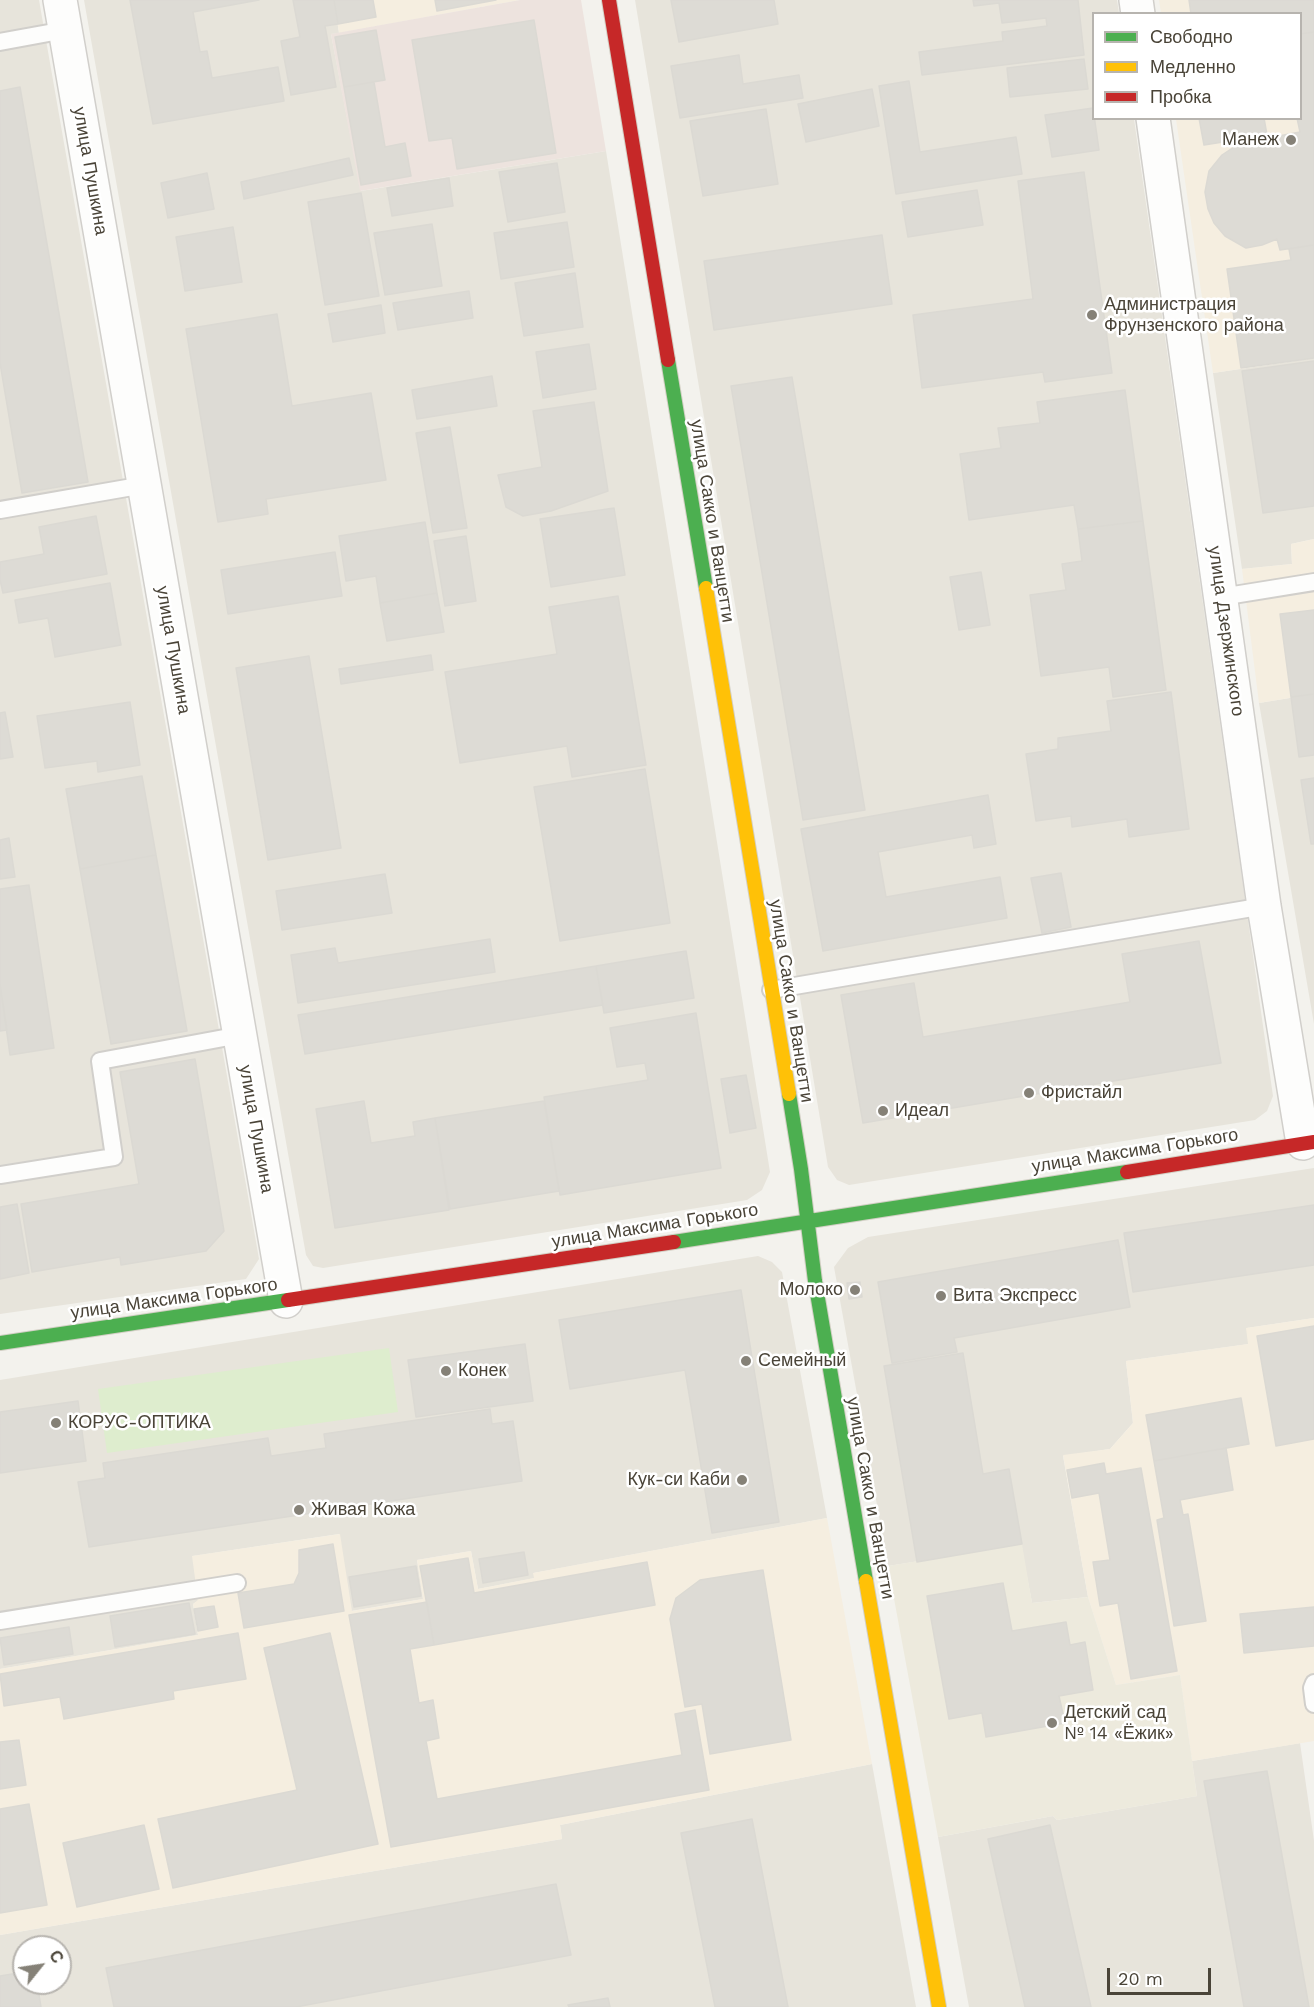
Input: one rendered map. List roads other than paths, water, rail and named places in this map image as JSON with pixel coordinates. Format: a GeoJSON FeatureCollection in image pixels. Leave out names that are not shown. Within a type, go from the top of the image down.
{"type":"FeatureCollection","features":[{"type":"Feature","properties":{"kind":"street","name":"улица Сакко и Ванцетти"},"geometry":{"type":"LineString","coordinates":[[609,0],[801,1169],[817,1293],[939,2007]]}},
{"type":"Feature","properties":{"kind":"street","name":"улица Пушкина"},"geometry":{"type":"LineString","coordinates":[[63,15],[286,1300]]}},
{"type":"Feature","properties":{"kind":"street","name":"улица Дзержинского"},"geometry":{"type":"LineString","coordinates":[[1153,120],[1264,906],[1308,1143]]}},
{"type":"Feature","properties":{"kind":"street","name":"улица Максима Горького"},"geometry":{"type":"LineString","coordinates":[[0,1343],[1308,1143]]}},
{"type":"Feature","properties":{"kind":"lane"},"geometry":{"type":"LineString","coordinates":[[0,42],[63,15]]}},
{"type":"Feature","properties":{"kind":"lane"},"geometry":{"type":"LineString","coordinates":[[0,510],[144,485]]}},
{"type":"Feature","properties":{"kind":"lane"},"geometry":{"type":"LineString","coordinates":[[1221,597],[1314,582]]}},
{"type":"Feature","properties":{"kind":"lane"},"geometry":{"type":"LineString","coordinates":[[771,990],[1264,906]]}},
{"type":"Feature","properties":{"kind":"lane"},"geometry":{"type":"LineString","coordinates":[[0,1175],[114,1157],[100,1061],[240,1035]]}},
{"type":"Feature","properties":{"kind":"lane"},"geometry":{"type":"LineString","coordinates":[[0,1621],[237,1583]]}},
{"type":"Feature","properties":{"kind":"lane"},"geometry":{"type":"LineString","coordinates":[[1314,1683],[1312,1688],[1314,1704]]}},
{"type":"Feature","properties":{"kind":"place","name":"Манеж"},"geometry":{"type":"Point","coordinates":[1291,140]}},
{"type":"Feature","properties":{"kind":"place","name":"Администрация Фрунзенского района"},"geometry":{"type":"Point","coordinates":[1092,315]}},
{"type":"Feature","properties":{"kind":"place","name":"Фристайл"},"geometry":{"type":"Point","coordinates":[1029,1093]}},
{"type":"Feature","properties":{"kind":"place","name":"Идеал"},"geometry":{"type":"Point","coordinates":[883,1111]}},
{"type":"Feature","properties":{"kind":"place","name":"Молоко"},"geometry":{"type":"Point","coordinates":[855,1290]}},
{"type":"Feature","properties":{"kind":"place","name":"Вита Экспресс"},"geometry":{"type":"Point","coordinates":[941,1296]}},
{"type":"Feature","properties":{"kind":"place","name":"Семейный"},"geometry":{"type":"Point","coordinates":[746,1361]}},
{"type":"Feature","properties":{"kind":"place","name":"Конек"},"geometry":{"type":"Point","coordinates":[446,1371]}},
{"type":"Feature","properties":{"kind":"place","name":"КОРУС-ОПТИКА"},"geometry":{"type":"Point","coordinates":[56,1423]}},
{"type":"Feature","properties":{"kind":"place","name":"Кук-си Каби"},"geometry":{"type":"Point","coordinates":[742,1480]}},
{"type":"Feature","properties":{"kind":"place","name":"Живая Кожа"},"geometry":{"type":"Point","coordinates":[299,1510]}},
{"type":"Feature","properties":{"kind":"place","name":"Детский сад № 14 «Ёжик»"},"geometry":{"type":"Point","coordinates":[1052,1723]}}]}
